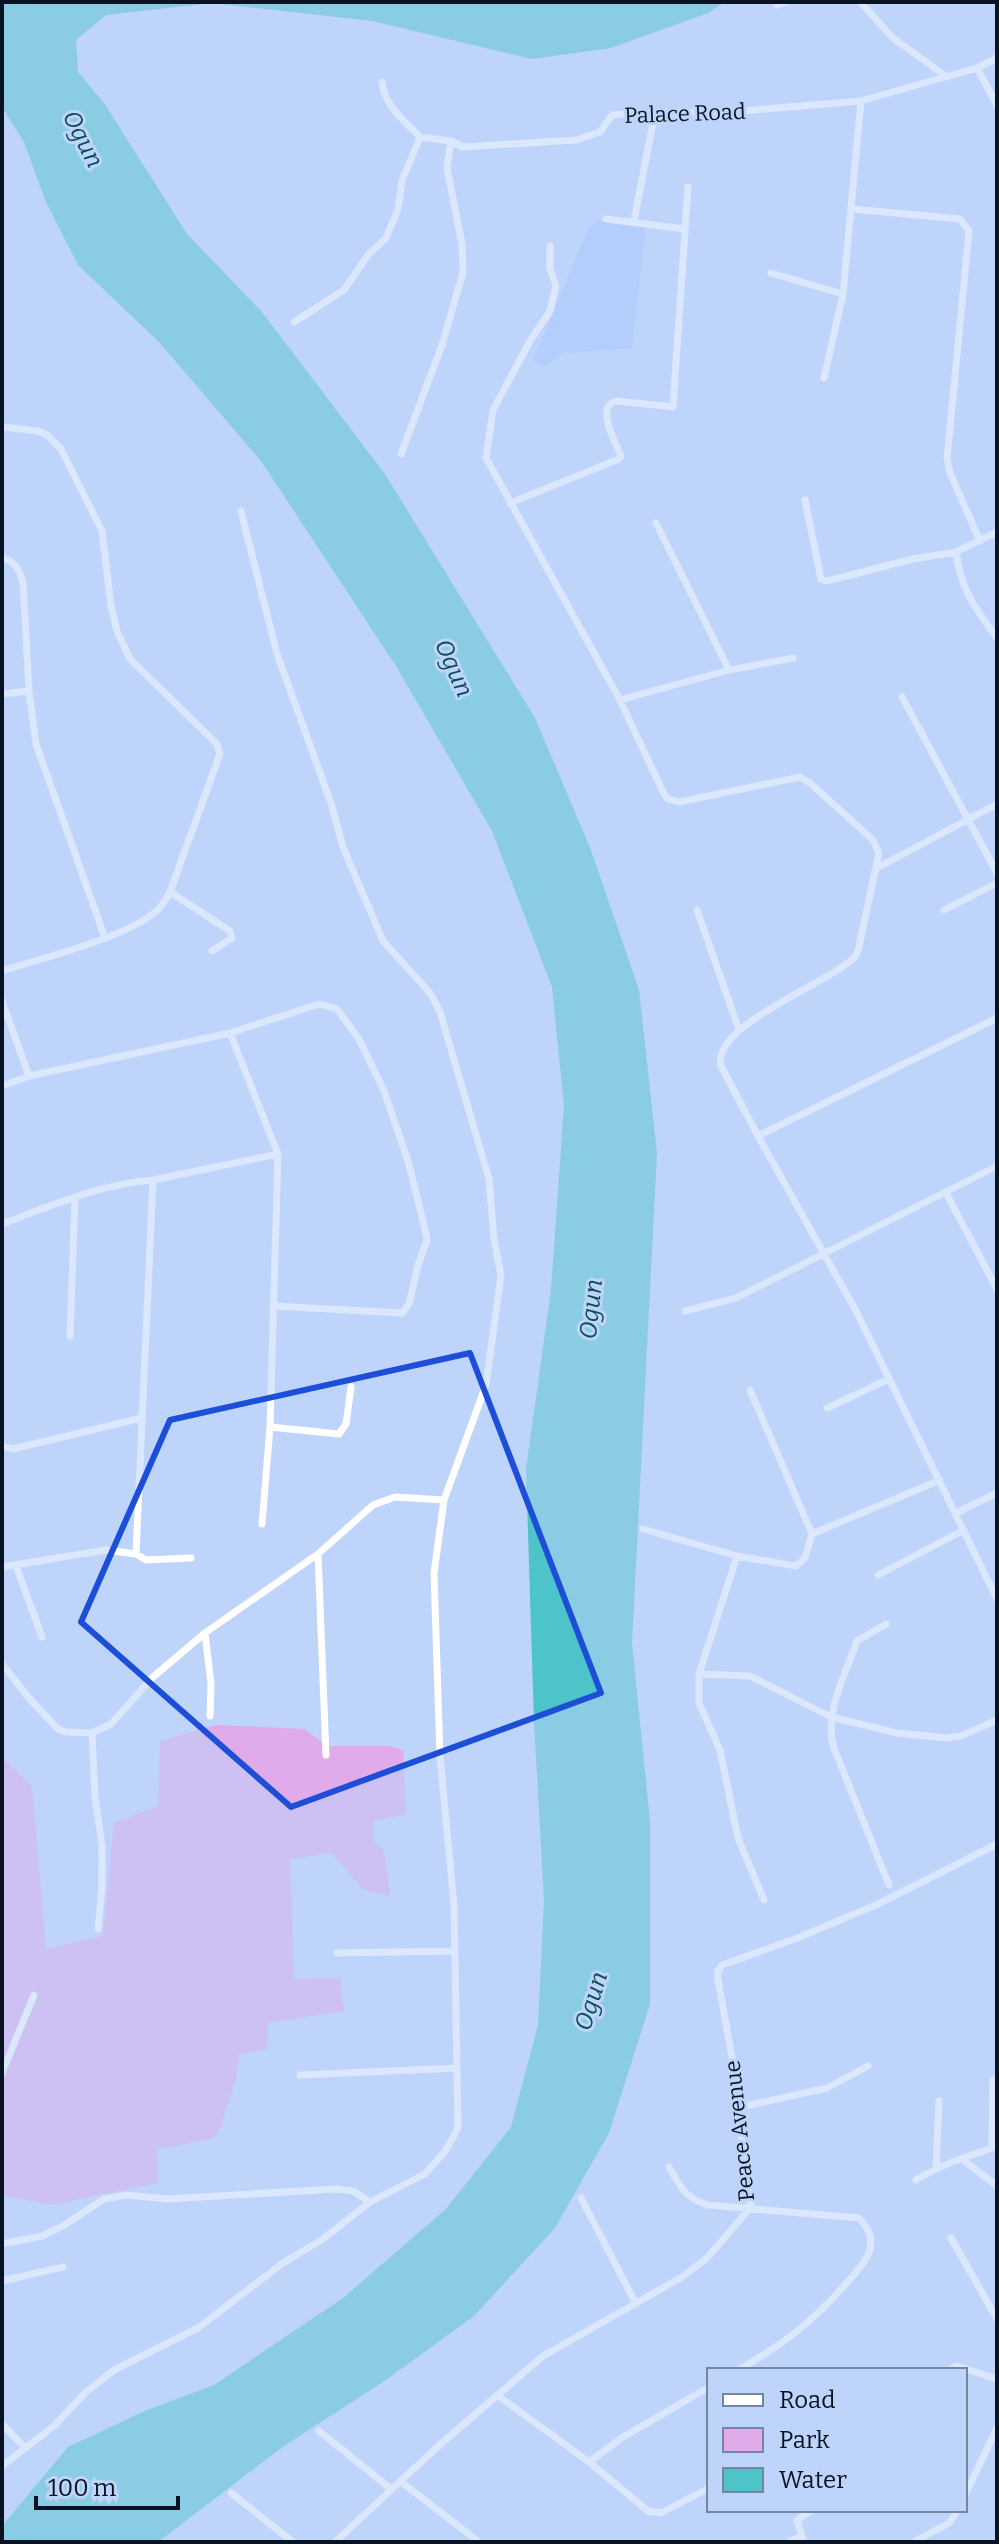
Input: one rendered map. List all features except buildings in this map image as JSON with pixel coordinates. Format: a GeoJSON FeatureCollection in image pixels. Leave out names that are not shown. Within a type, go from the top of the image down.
{"type":"FeatureCollection","features":[{"type":"Feature","properties":{"kind":"street"},"geometry":{"type":"LineString","coordinates":[[777,5],[786,2]]}},
{"type":"Feature","properties":{"kind":"street"},"geometry":{"type":"LineString","coordinates":[[860,2],[893,38],[947,77]]}},
{"type":"Feature","properties":{"kind":"street","name":"Palace Road"},"geometry":{"type":"LineString","coordinates":[[420,137],[451,141],[463,147],[576,140],[600,132],[612,115],[718,113],[861,101],[977,68],[997,58]]}},
{"type":"Feature","properties":{"kind":"street"},"geometry":{"type":"LineString","coordinates":[[977,68],[997,105]]}},
{"type":"Feature","properties":{"kind":"street"},"geometry":{"type":"LineString","coordinates":[[294,322],[344,290],[368,255],[386,238],[398,209],[402,181],[420,137],[387,102],[382,82]]}},
{"type":"Feature","properties":{"kind":"street"},"geometry":{"type":"LineString","coordinates":[[824,378],[843,294],[861,101]]}},
{"type":"Feature","properties":{"kind":"street"},"geometry":{"type":"LineString","coordinates":[[634,221],[655,112]]}},
{"type":"Feature","properties":{"kind":"street"},"geometry":{"type":"LineString","coordinates":[[401,454],[442,345],[463,272],[462,244],[447,168],[451,141]]}},
{"type":"Feature","properties":{"kind":"street"},"geometry":{"type":"LineString","coordinates":[[510,503],[619,459],[621,456],[606,416],[610,403],[673,407],[688,187]]}},
{"type":"Feature","properties":{"kind":"street"},"geometry":{"type":"LineString","coordinates":[[852,209],[960,219],[969,231],[947,459],[950,473],[980,541]]}},
{"type":"Feature","properties":{"kind":"street"},"geometry":{"type":"LineString","coordinates":[[606,219],[685,229]]}},
{"type":"Feature","properties":{"kind":"street"},"geometry":{"type":"LineString","coordinates":[[550,246],[550,269],[556,285],[550,311],[493,410],[486,458],[620,700],[668,799],[679,802],[800,777],[873,840],[879,853],[854,958],[739,1030],[721,1051],[719,1059],[758,1136],[824,1252],[997,1599]]}},
{"type":"Feature","properties":{"kind":"street"},"geometry":{"type":"LineString","coordinates":[[771,273],[843,294]]}},
{"type":"Feature","properties":{"kind":"street"},"geometry":{"type":"LineString","coordinates":[[2,427],[38,431],[61,449],[102,531],[111,606],[123,646],[130,659],[219,749],[170,892],[157,911],[147,919],[105,938],[2,971]]}},
{"type":"Feature","properties":{"kind":"street"},"geometry":{"type":"LineString","coordinates":[[805,500],[821,579],[827,581],[913,559],[956,552],[997,532]]}},
{"type":"Feature","properties":{"kind":"street"},"geometry":{"type":"LineString","coordinates":[[2,2466],[54,2426],[85,2393],[114,2370],[198,2328],[370,2202],[425,2174],[446,2150],[458,2128],[454,1905],[440,1756],[434,1573],[444,1500],[486,1385],[492,1356],[501,1275],[494,1239],[489,1179],[440,1012],[430,993],[383,941],[343,847],[331,803],[277,654],[241,511]]}},
{"type":"Feature","properties":{"kind":"street"},"geometry":{"type":"LineString","coordinates":[[656,523],[729,670]]}},
{"type":"Feature","properties":{"kind":"street"},"geometry":{"type":"LineString","coordinates":[[956,552],[967,597],[997,638]]}},
{"type":"Feature","properties":{"kind":"street"},"geometry":{"type":"LineString","coordinates":[[2,558],[17,567],[23,583],[29,691],[36,744],[105,938]]}},
{"type":"Feature","properties":{"kind":"street"},"geometry":{"type":"LineString","coordinates":[[620,700],[729,670],[793,658]]}},
{"type":"Feature","properties":{"kind":"street"},"geometry":{"type":"LineString","coordinates":[[2,694],[29,691]]}},
{"type":"Feature","properties":{"kind":"street"},"geometry":{"type":"LineString","coordinates":[[902,697],[997,873]]}},
{"type":"Feature","properties":{"kind":"street"},"geometry":{"type":"LineString","coordinates":[[877,868],[997,804]]}},
{"type":"Feature","properties":{"kind":"street"},"geometry":{"type":"LineString","coordinates":[[944,910],[997,883]]}},
{"type":"Feature","properties":{"kind":"street"},"geometry":{"type":"LineString","coordinates":[[170,892],[230,931],[230,941],[212,951]]}},
{"type":"Feature","properties":{"kind":"street"},"geometry":{"type":"LineString","coordinates":[[697,910],[739,1030]]}},
{"type":"Feature","properties":{"kind":"street"},"geometry":{"type":"LineString","coordinates":[[2,1001],[29,1076]]}},
{"type":"Feature","properties":{"kind":"street"},"geometry":{"type":"LineString","coordinates":[[2,1086],[29,1076],[230,1033],[319,1004],[337,1009],[359,1039],[384,1091],[408,1161],[427,1240],[409,1304],[402,1313],[273,1306]]}},
{"type":"Feature","properties":{"kind":"street"},"geometry":{"type":"LineString","coordinates":[[758,1136],[997,1018]]}},
{"type":"Feature","properties":{"kind":"street"},"geometry":{"type":"LineString","coordinates":[[230,1033],[278,1154],[270,1427],[262,1524]]}},
{"type":"Feature","properties":{"kind":"street"},"geometry":{"type":"LineString","coordinates":[[2,1224],[75,1197],[133,1182],[278,1154]]}},
{"type":"Feature","properties":{"kind":"street"},"geometry":{"type":"LineString","coordinates":[[685,1311],[736,1298],[997,1166]]}},
{"type":"Feature","properties":{"kind":"street"},"geometry":{"type":"LineString","coordinates":[[136,1554],[153,1180]]}},
{"type":"Feature","properties":{"kind":"street"},"geometry":{"type":"LineString","coordinates":[[946,1193],[997,1289]]}},
{"type":"Feature","properties":{"kind":"street"},"geometry":{"type":"LineString","coordinates":[[70,1336],[75,1197]]}},
{"type":"Feature","properties":{"kind":"street"},"geometry":{"type":"LineString","coordinates":[[827,1408],[889,1379]]}},
{"type":"Feature","properties":{"kind":"street"},"geometry":{"type":"LineString","coordinates":[[270,1427],[339,1434],[346,1424],[351,1387]]}},
{"type":"Feature","properties":{"kind":"street"},"geometry":{"type":"LineString","coordinates":[[643,1529],[737,1556],[800,1565],[812,1534],[750,1390]]}},
{"type":"Feature","properties":{"kind":"street"},"geometry":{"type":"LineString","coordinates":[[2,1446],[13,1449],[141,1418]]}},
{"type":"Feature","properties":{"kind":"street"},"geometry":{"type":"LineString","coordinates":[[812,1534],[940,1480]]}},
{"type":"Feature","properties":{"kind":"street"},"geometry":{"type":"LineString","coordinates":[[956,1513],[997,1493]]}},
{"type":"Feature","properties":{"kind":"street"},"geometry":{"type":"LineString","coordinates":[[2,1664],[58,1729],[92,1733],[111,1724],[153,1677],[205,1633],[318,1554],[373,1505],[395,1497],[444,1500]]}},
{"type":"Feature","properties":{"kind":"street"},"geometry":{"type":"LineString","coordinates":[[878,1575],[964,1530]]}},
{"type":"Feature","properties":{"kind":"street"},"geometry":{"type":"LineString","coordinates":[[2,1567],[106,1550],[136,1554],[146,1560],[191,1558]]}},
{"type":"Feature","properties":{"kind":"street"},"geometry":{"type":"LineString","coordinates":[[318,1554],[326,1755]]}},
{"type":"Feature","properties":{"kind":"street"},"geometry":{"type":"LineString","coordinates":[[737,1556],[699,1674],[701,1710],[720,1750],[738,1838],[764,1900]]}},
{"type":"Feature","properties":{"kind":"street"},"geometry":{"type":"LineString","coordinates":[[16,1566],[35,1625],[42,1637]]}},
{"type":"Feature","properties":{"kind":"street"},"geometry":{"type":"LineString","coordinates":[[886,1624],[857,1641],[829,1731],[889,1885]]}},
{"type":"Feature","properties":{"kind":"street"},"geometry":{"type":"LineString","coordinates":[[205,1633],[211,1684],[210,1716]]}},
{"type":"Feature","properties":{"kind":"street"},"geometry":{"type":"LineString","coordinates":[[699,1674],[750,1676],[831,1717],[897,1733],[947,1738],[961,1736],[997,1720]]}},
{"type":"Feature","properties":{"kind":"street"},"geometry":{"type":"LineString","coordinates":[[92,1733],[95,1797],[102,1845],[98,1929]]}},
{"type":"Feature","properties":{"kind":"street","name":"Peace Avenue"},"geometry":{"type":"LineString","coordinates":[[335,2542],[497,2395],[559,2346],[682,2277],[707,2258],[751,2207],[741,2107],[718,1980],[722,1965],[878,1904],[997,1844]]}},
{"type":"Feature","properties":{"kind":"street"},"geometry":{"type":"LineString","coordinates":[[337,1953],[454,1951]]}},
{"type":"Feature","properties":{"kind":"street"},"geometry":{"type":"LineString","coordinates":[[2,2073],[34,1995]]}},
{"type":"Feature","properties":{"kind":"street"},"geometry":{"type":"LineString","coordinates":[[741,2107],[827,2088],[868,2066]]}},
{"type":"Feature","properties":{"kind":"street"},"geometry":{"type":"LineString","coordinates":[[300,2075],[457,2068]]}},
{"type":"Feature","properties":{"kind":"street"},"geometry":{"type":"LineString","coordinates":[[916,2180],[936,2167],[994,2147],[993,2080]]}},
{"type":"Feature","properties":{"kind":"street"},"geometry":{"type":"LineString","coordinates":[[936,2167],[939,2101]]}},
{"type":"Feature","properties":{"kind":"street"},"geometry":{"type":"LineString","coordinates":[[963,2160],[997,2186]]}},
{"type":"Feature","properties":{"kind":"street"},"geometry":{"type":"LineString","coordinates":[[669,2167],[683,2191],[693,2201],[708,2205],[859,2218],[868,2228],[871,2239],[869,2253],[837,2294],[794,2336],[741,2368]]}},
{"type":"Feature","properties":{"kind":"street"},"geometry":{"type":"LineString","coordinates":[[2,2244],[42,2236],[104,2199],[126,2195],[168,2199],[336,2189],[353,2191],[370,2202]]}},
{"type":"Feature","properties":{"kind":"street"},"geometry":{"type":"LineString","coordinates":[[581,2198],[636,2304]]}},
{"type":"Feature","properties":{"kind":"street"},"geometry":{"type":"LineString","coordinates":[[951,2238],[997,2319]]}},
{"type":"Feature","properties":{"kind":"street"},"geometry":{"type":"LineString","coordinates":[[2,2281],[63,2267]]}},
{"type":"Feature","properties":{"kind":"street"},"geometry":{"type":"LineString","coordinates":[[967,2368],[997,2379]]}},
{"type":"Feature","properties":{"kind":"street"},"geometry":{"type":"LineString","coordinates":[[589,2462],[623,2437],[707,2388]]}},
{"type":"Feature","properties":{"kind":"street"},"geometry":{"type":"LineString","coordinates":[[497,2395],[589,2462],[648,2511],[661,2513],[707,2489]]}},
{"type":"Feature","properties":{"kind":"street"},"geometry":{"type":"LineString","coordinates":[[2,2424],[24,2447]]}},
{"type":"Feature","properties":{"kind":"street"},"geometry":{"type":"LineString","coordinates":[[967,2491],[997,2428]]}},
{"type":"Feature","properties":{"kind":"street"},"geometry":{"type":"LineString","coordinates":[[319,2431],[391,2489]]}},
{"type":"Feature","properties":{"kind":"street"},"geometry":{"type":"LineString","coordinates":[[400,2481],[479,2542]]}},
{"type":"Feature","properties":{"kind":"street"},"geometry":{"type":"LineString","coordinates":[[231,2493],[293,2542]]}},
{"type":"Feature","properties":{"kind":"street"},"geometry":{"type":"LineString","coordinates":[[789,2542],[803,2539],[797,2520],[809,2512]]}},
{"type":"Feature","properties":{"kind":"street"},"geometry":{"type":"LineString","coordinates":[[914,2542],[949,2523],[957,2512]]}},
{"type":"Feature","properties":{"kind":"highlighted area"},"geometry":{"type":"Polygon","coordinates":[[[470,1353],[601,1693],[291,1807],[81,1622],[170,1420],[470,1353]]]}},
{"type":"Feature","properties":{"kind":"shaded area"},"geometry":{"type":"Polygon","coordinates":[[[598,221],[646,227],[632,348],[562,353],[545,366],[533,360],[589,227],[598,221]]]}},
{"type":"Feature","properties":{"kind":"green space"},"geometry":{"type":"Polygon","coordinates":[[[216,1725],[305,1729],[326,1746],[389,1746],[403,1750],[406,1814],[374,1821],[374,1842],[384,1851],[390,1896],[362,1889],[332,1853],[290,1859],[294,1979],[340,1978],[344,2011],[268,2023],[267,2049],[239,2054],[236,2079],[217,2137],[157,2150],[158,2183],[51,2205],[2,2195],[2,1756],[32,1787],[46,1949],[103,1936],[114,1823],[158,1806],[160,1741],[216,1725]]]}},
{"type":"Feature","properties":{"kind":"water","name":"Ogun"},"geometry":{"type":"Polygon","coordinates":[[[2,2],[725,2],[708,13],[611,48],[532,59],[372,21],[212,3],[106,15],[76,40],[78,72],[104,103],[187,234],[261,311],[385,474],[535,718],[591,850],[639,990],[657,1153],[632,1643],[650,1821],[650,2004],[609,2133],[555,2228],[474,2316],[383,2382],[284,2446],[158,2542],[2,2542],[2,2526],[68,2447],[147,2410],[214,2385],[343,2298],[446,2209],[511,2127],[538,2025],[544,1900],[534,1722],[526,1469],[551,1290],[564,1106],[552,987],[492,831],[396,666],[261,461],[160,343],[78,265],[45,200],[24,142],[2,107],[2,2]]]}}]}
